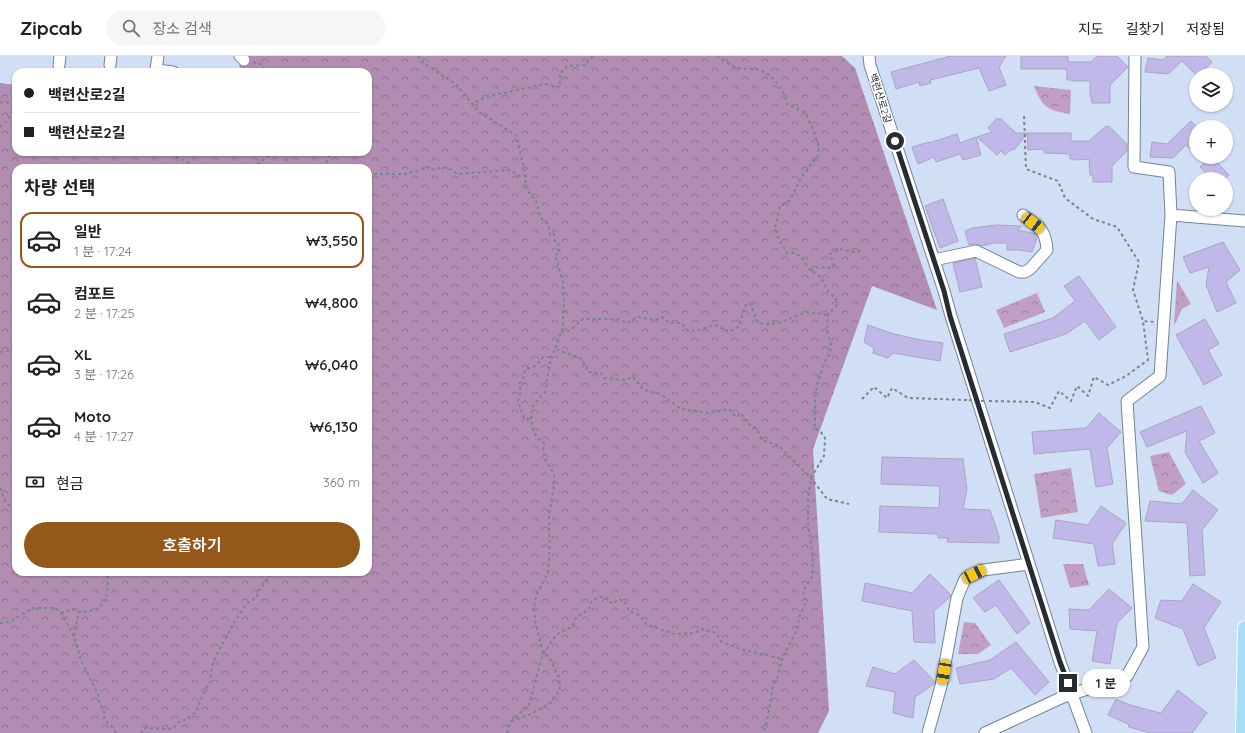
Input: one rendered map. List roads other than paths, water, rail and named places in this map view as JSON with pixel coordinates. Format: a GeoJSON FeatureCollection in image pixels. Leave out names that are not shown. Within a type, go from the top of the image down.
{"type":"FeatureCollection","features":[{"type":"Feature","properties":{"kind":"main road"},"geometry":{"type":"LineString","coordinates":[[1243,733],[1245,628]]}},
{"type":"Feature","properties":{"kind":"street"},"geometry":{"type":"LineString","coordinates":[[156,68],[158,56]]}},
{"type":"Feature","properties":{"kind":"street","name":"백련산로2길"},"geometry":{"type":"LineString","coordinates":[[869,56],[870,65],[934,260],[1060,662],[1086,733]]}},
{"type":"Feature","properties":{"kind":"street"},"geometry":{"type":"LineString","coordinates":[[985,733],[1072,694],[1127,676],[1143,647],[1127,401],[1160,376],[1171,216],[1169,172],[1134,167],[1135,56]]}},
{"type":"Feature","properties":{"kind":"street"},"geometry":{"type":"LineString","coordinates":[[934,260],[976,251],[1019,272],[1030,270],[1047,250],[1046,240],[1043,230],[1023,215]]}},
{"type":"Feature","properties":{"kind":"street"},"geometry":{"type":"LineString","coordinates":[[1171,216],[1245,221]]}},
{"type":"Feature","properties":{"kind":"street"},"geometry":{"type":"LineString","coordinates":[[928,733],[941,686],[957,598],[965,579],[983,570],[1029,564]]}}]}
